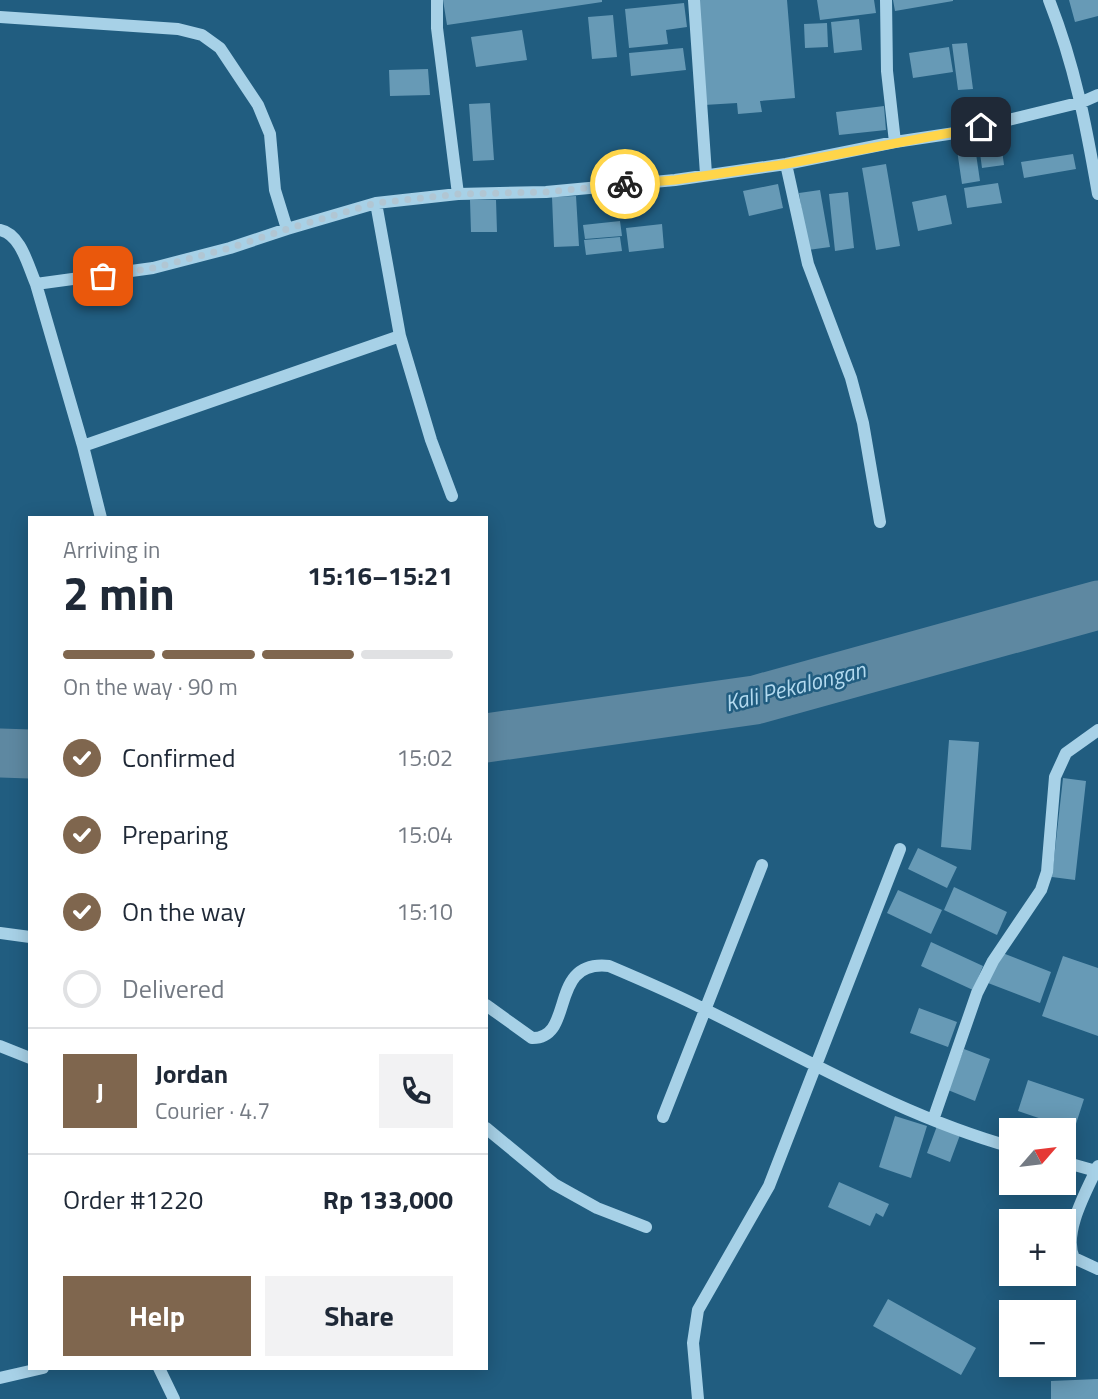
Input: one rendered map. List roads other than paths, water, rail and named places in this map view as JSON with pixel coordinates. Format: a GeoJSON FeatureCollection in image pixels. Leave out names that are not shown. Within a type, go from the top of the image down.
{"type":"FeatureCollection","features":[{"type":"Feature","properties":{"kind":"street"},"geometry":{"type":"LineString","coordinates":[[437,0],[437,28],[458,194]]}},
{"type":"Feature","properties":{"kind":"street"},"geometry":{"type":"LineString","coordinates":[[694,0],[706,174]]}},
{"type":"Feature","properties":{"kind":"street"},"geometry":{"type":"LineString","coordinates":[[886,0],[887,71],[895,142]]}},
{"type":"Feature","properties":{"kind":"street"},"geometry":{"type":"LineString","coordinates":[[1049,0],[1063,35],[1082,102],[1098,194]]}},
{"type":"Feature","properties":{"kind":"street"},"geometry":{"type":"LineString","coordinates":[[0,18],[178,29],[202,35],[220,48],[258,105],[270,134],[275,190],[287,229]]}},
{"type":"Feature","properties":{"kind":"street"},"geometry":{"type":"LineString","coordinates":[[36,284],[153,268],[230,248],[376,203],[458,194],[546,192],[675,180],[786,164],[955,133],[1082,102],[1098,95]]}},
{"type":"Feature","properties":{"kind":"street"},"geometry":{"type":"LineString","coordinates":[[786,164],[808,264],[850,378],[863,423],[880,522]]}},
{"type":"Feature","properties":{"kind":"street"},"geometry":{"type":"LineString","coordinates":[[376,203],[400,336],[431,440],[452,496]]}},
{"type":"Feature","properties":{"kind":"street"},"geometry":{"type":"LineString","coordinates":[[0,230],[15,238],[36,284],[100,516]]}},
{"type":"Feature","properties":{"kind":"street"},"geometry":{"type":"LineString","coordinates":[[83,446],[400,336]]}},
{"type":"Feature","properties":{"kind":"street"},"geometry":{"type":"LineString","coordinates":[[933,1120],[978,993],[993,961],[1041,890],[1047,873],[1055,777],[1066,753],[1098,730]]}},
{"type":"Feature","properties":{"kind":"street"},"geometry":{"type":"LineString","coordinates":[[698,1399],[693,1343],[698,1310],[769,1186],[900,849]]}},
{"type":"Feature","properties":{"kind":"street"},"geometry":{"type":"LineString","coordinates":[[663,1117],[762,865]]}},
{"type":"Feature","properties":{"kind":"street"},"geometry":{"type":"LineString","coordinates":[[0,933],[28,937]]}},
{"type":"Feature","properties":{"kind":"street"},"geometry":{"type":"LineString","coordinates":[[488,1006],[532,1038],[539,1038],[552,1031],[571,983],[580,970],[594,964],[610,966],[933,1120],[976,1138],[999,1144]]}},
{"type":"Feature","properties":{"kind":"street"},"geometry":{"type":"LineString","coordinates":[[0,1046],[28,1057]]}},
{"type":"Feature","properties":{"kind":"street"},"geometry":{"type":"LineString","coordinates":[[488,1130],[554,1184],[597,1208],[646,1227]]}},
{"type":"Feature","properties":{"kind":"street"},"geometry":{"type":"LineString","coordinates":[[1076,1164],[1097,1168],[1072,1228],[1070,1241],[1074,1258],[1098,1269]]}},
{"type":"Feature","properties":{"kind":"street"},"geometry":{"type":"LineString","coordinates":[[0,1378],[34,1370]]}},
{"type":"Feature","properties":{"kind":"street"},"geometry":{"type":"LineString","coordinates":[[160,1370],[174,1399]]}},
{"type":"Feature","properties":{"kind":"waterway","name":"Kali Pekalongan"},"geometry":{"type":"LineString","coordinates":[[488,738],[755,700],[1098,605]]}},
{"type":"Feature","properties":{"kind":"waterway","name":"Kali Pekalongan"},"geometry":{"type":"LineString","coordinates":[[0,753],[28,754]]}}]}
